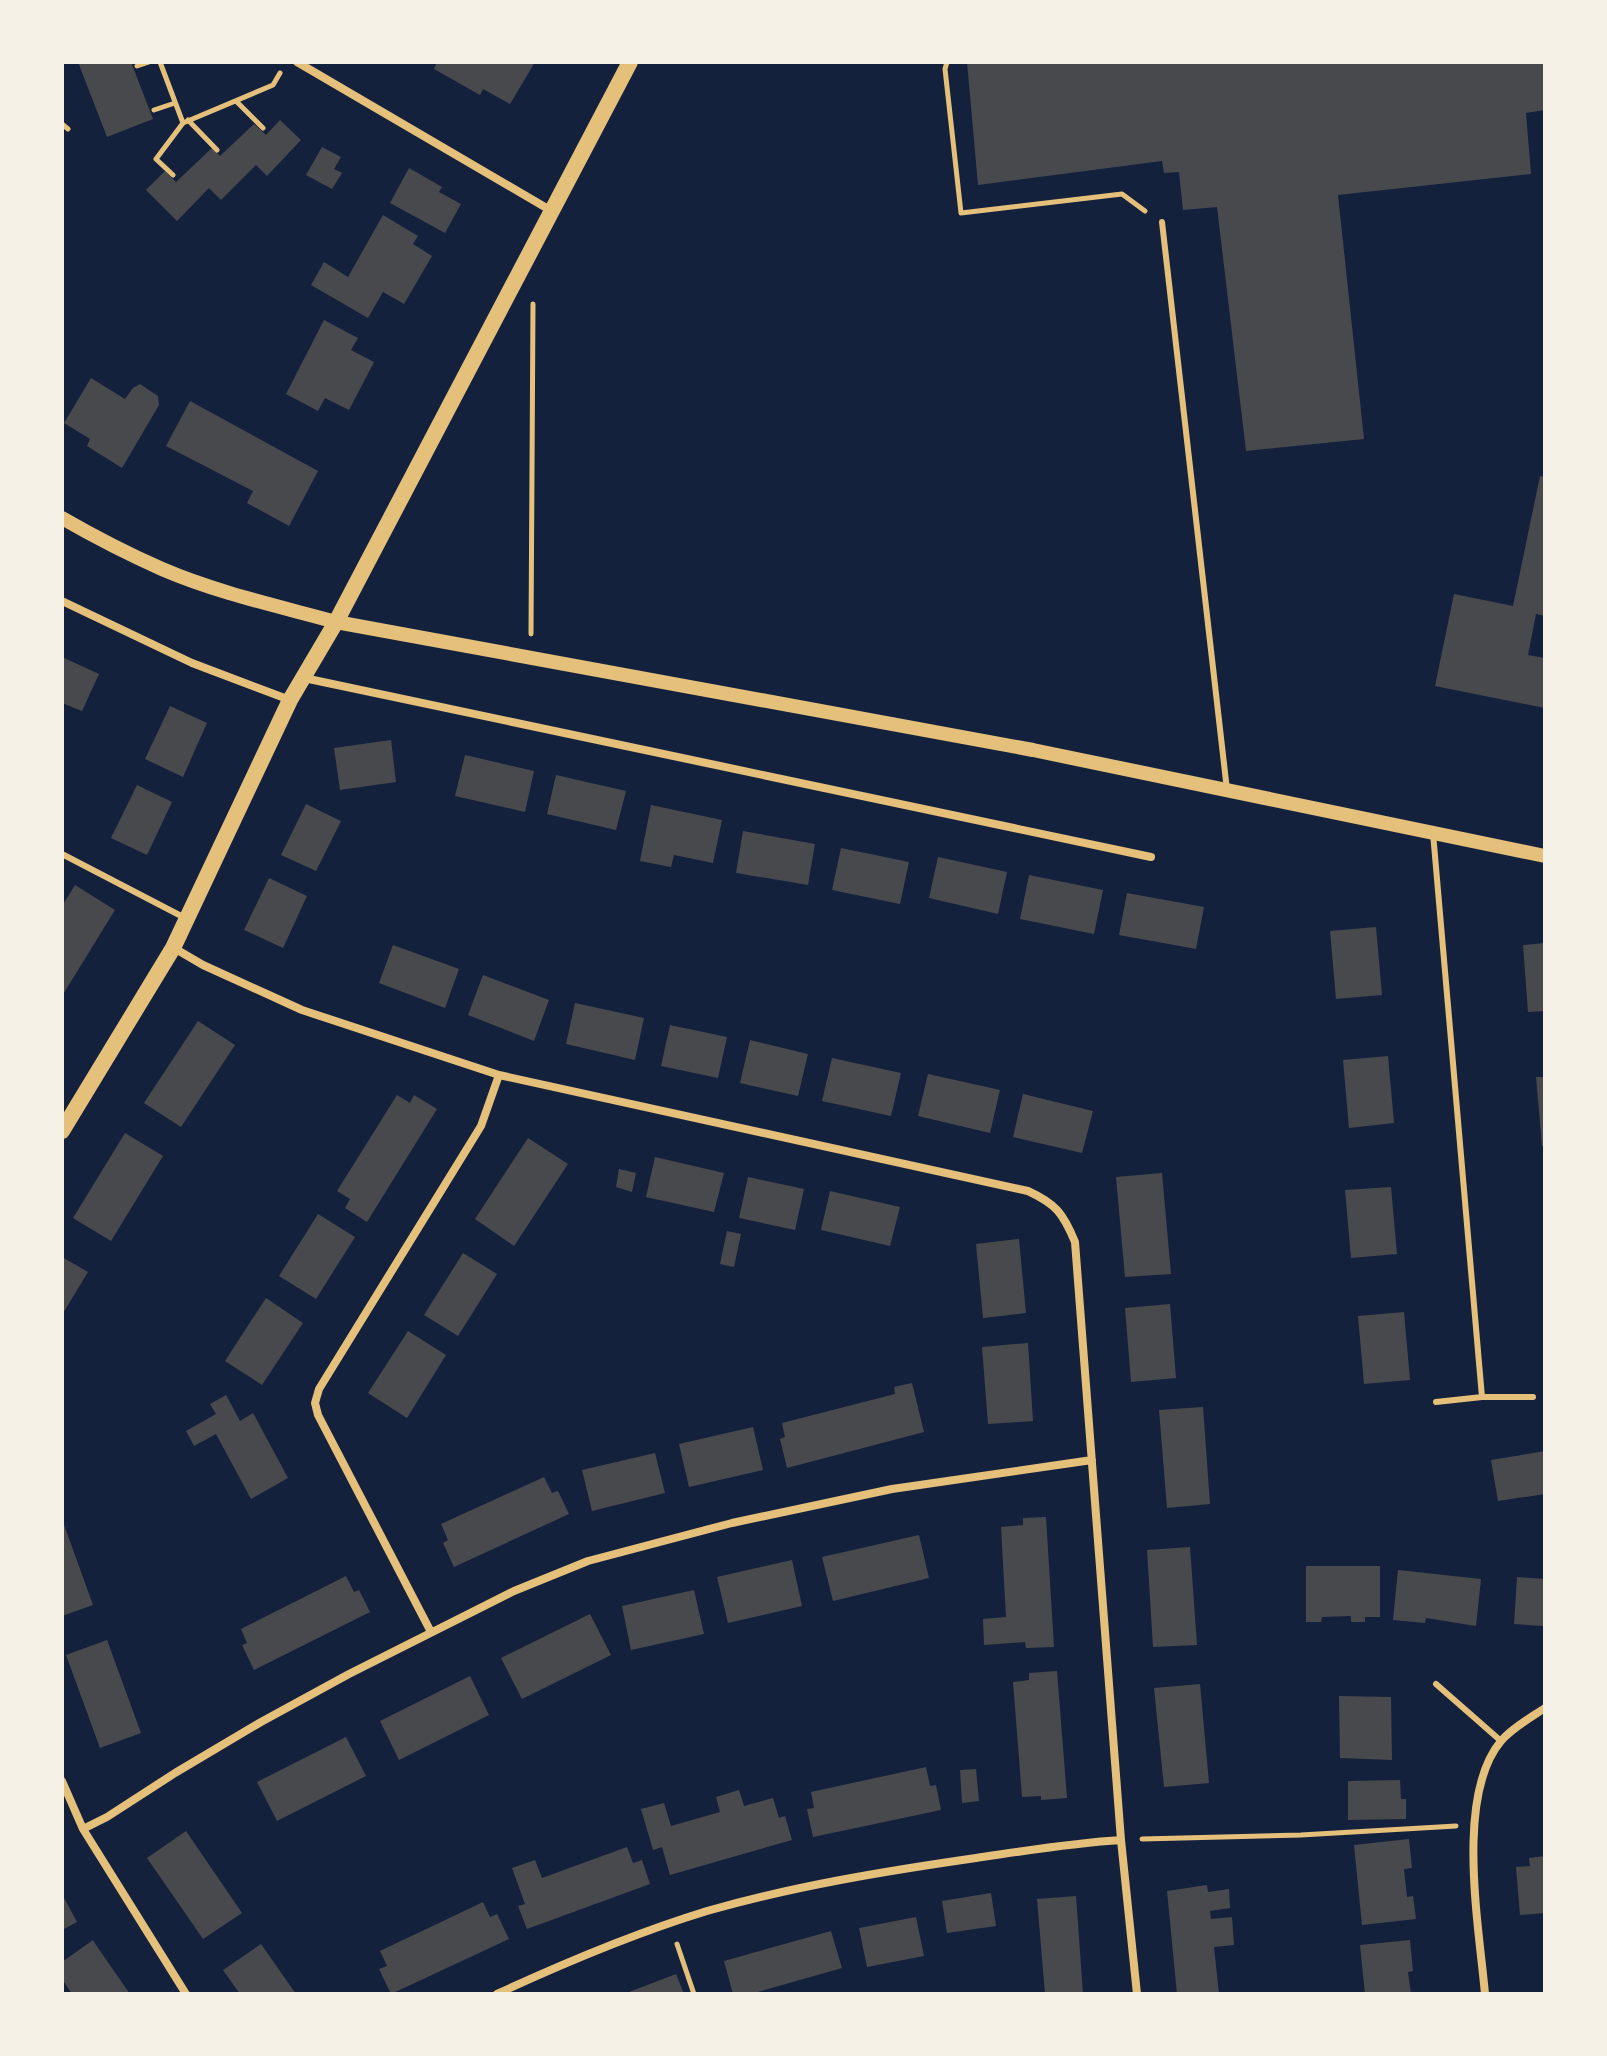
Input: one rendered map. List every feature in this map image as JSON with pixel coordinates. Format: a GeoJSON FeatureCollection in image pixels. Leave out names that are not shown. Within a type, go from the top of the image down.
{"type":"FeatureCollection","features":[{"type":"Feature","properties":{"kind":"main road"},"geometry":{"type":"LineString","coordinates":[[62,1131],[68,1110],[173,948],[290,700],[336,622],[630,62]]}},
{"type":"Feature","properties":{"kind":"street"},"geometry":{"type":"LineString","coordinates":[[297,62],[550,210]]}},
{"type":"Feature","properties":{"kind":"street"},"geometry":{"type":"LineString","coordinates":[[62,518],[164,570],[230,593],[336,622],[1033,750],[1545,856]]}},
{"type":"Feature","properties":{"kind":"street"},"geometry":{"type":"LineString","coordinates":[[62,601],[192,663],[290,700]]}},
{"type":"Feature","properties":{"kind":"street"},"geometry":{"type":"LineString","coordinates":[[304,678],[1151,857]]}},
{"type":"Feature","properties":{"kind":"street"},"geometry":{"type":"LineString","coordinates":[[173,948],[302,1010],[499,1075],[1012,1188],[1048,1200],[1064,1216],[1075,1242],[1121,1840],[1137,1994]]}},
{"type":"Feature","properties":{"kind":"street"},"geometry":{"type":"LineString","coordinates":[[431,1632],[318,1415],[315,1403],[319,1389],[481,1126],[499,1075]]}},
{"type":"Feature","properties":{"kind":"street"},"geometry":{"type":"LineString","coordinates":[[83,1829],[249,1729],[431,1632],[514,1591],[588,1561],[732,1523],[892,1489],[1092,1460]]}},
{"type":"Feature","properties":{"kind":"street"},"geometry":{"type":"LineString","coordinates":[[1485,1994],[1475,1868],[1477,1791],[1487,1764],[1501,1741],[1545,1708]]}},
{"type":"Feature","properties":{"kind":"street"},"geometry":{"type":"LineString","coordinates":[[62,1781],[83,1829],[186,1994]]}},
{"type":"Feature","properties":{"kind":"street"},"geometry":{"type":"LineString","coordinates":[[497,1994],[551,1969],[705,1912],[783,1892],[931,1865],[1121,1840]]}},
{"type":"Feature","properties":{"kind":"lane"},"geometry":{"type":"LineString","coordinates":[[1162,222],[1227,790]]}},
{"type":"Feature","properties":{"kind":"lane"},"geometry":{"type":"LineString","coordinates":[[1433,833],[1482,1397]]}},
{"type":"Feature","properties":{"kind":"lane"},"geometry":{"type":"LineString","coordinates":[[62,854],[187,919]]}},
{"type":"Feature","properties":{"kind":"lane"},"geometry":{"type":"LineString","coordinates":[[1436,1402],[1482,1397],[1533,1397]]}},
{"type":"Feature","properties":{"kind":"lane"},"geometry":{"type":"LineString","coordinates":[[1436,1684],[1501,1741]]}},
{"type":"Feature","properties":{"kind":"path"},"geometry":{"type":"LineString","coordinates":[[137,66],[149,62]]}},
{"type":"Feature","properties":{"kind":"path"},"geometry":{"type":"LineString","coordinates":[[160,62],[175,103],[186,121],[217,150]]}},
{"type":"Feature","properties":{"kind":"path"},"geometry":{"type":"LineString","coordinates":[[173,175],[156,159],[186,121],[273,85],[287,62]]}},
{"type":"Feature","properties":{"kind":"path"},"geometry":{"type":"LineString","coordinates":[[947,62],[945,69],[961,213],[1122,194],[1162,222]]}},
{"type":"Feature","properties":{"kind":"path"},"geometry":{"type":"LineString","coordinates":[[236,101],[263,128]]}},
{"type":"Feature","properties":{"kind":"path"},"geometry":{"type":"LineString","coordinates":[[154,110],[175,103]]}},
{"type":"Feature","properties":{"kind":"path"},"geometry":{"type":"LineString","coordinates":[[62,124],[68,129]]}},
{"type":"Feature","properties":{"kind":"path"},"geometry":{"type":"LineString","coordinates":[[531,657],[533,291]]}},
{"type":"Feature","properties":{"kind":"path"},"geometry":{"type":"LineString","coordinates":[[1121,1840],[1301,1835],[1475,1825]]}},
{"type":"Feature","properties":{"kind":"path"},"geometry":{"type":"LineString","coordinates":[[670,1925],[694,1994]]}},
{"type":"Feature","properties":{"kind":"building"},"geometry":{"type":"Polygon","coordinates":[[[78,62],[131,62],[153,119],[107,137],[78,62]]]}},
{"type":"Feature","properties":{"kind":"building"},"geometry":{"type":"Polygon","coordinates":[[[437,62],[535,62],[510,104],[483,89],[480,95],[434,69],[437,62]]]}},
{"type":"Feature","properties":{"kind":"building"},"geometry":{"type":"Polygon","coordinates":[[[967,62],[1545,62],[1545,110],[1526,113],[1531,174],[1338,195],[1364,439],[1246,451],[1217,207],[1183,210],[1179,172],[1164,173],[1162,161],[978,185],[967,62]]]}},
{"type":"Feature","properties":{"kind":"building"},"geometry":{"type":"Polygon","coordinates":[[[280,120],[301,140],[267,176],[256,165],[221,200],[209,188],[177,221],[146,190],[165,171],[176,182],[212,148],[220,156],[254,124],[266,135],[280,120]]]}},
{"type":"Feature","properties":{"kind":"building"},"geometry":{"type":"Polygon","coordinates":[[[322,147],[341,157],[334,169],[342,173],[332,189],[306,175],[322,147]]]}},
{"type":"Feature","properties":{"kind":"building"},"geometry":{"type":"Polygon","coordinates":[[[409,168],[442,187],[439,192],[461,204],[445,233],[390,203],[409,168]]]}},
{"type":"Feature","properties":{"kind":"building"},"geometry":{"type":"Polygon","coordinates":[[[383,215],[418,236],[413,244],[432,256],[404,304],[383,292],[368,318],[311,285],[324,262],[348,277],[383,215]]]}},
{"type":"Feature","properties":{"kind":"building"},"geometry":{"type":"Polygon","coordinates":[[[324,320],[358,338],[351,350],[374,362],[349,410],[325,398],[318,411],[286,394],[324,320]]]}},
{"type":"Feature","properties":{"kind":"building"},"geometry":{"type":"Polygon","coordinates":[[[91,378],[125,399],[140,384],[158,396],[159,405],[122,468],[87,446],[90,439],[64,423],[91,378]]]}},
{"type":"Feature","properties":{"kind":"building"},"geometry":{"type":"Polygon","coordinates":[[[190,401],[318,471],[289,526],[247,503],[253,491],[166,446],[190,401]]]}},
{"type":"Feature","properties":{"kind":"building"},"geometry":{"type":"Polygon","coordinates":[[[1540,476],[1545,477],[1545,616],[1536,614],[1528,655],[1545,658],[1545,708],[1435,686],[1454,594],[1513,606],[1540,476]]]}},
{"type":"Feature","properties":{"kind":"building"},"geometry":{"type":"Polygon","coordinates":[[[62,657],[99,674],[82,711],[62,703],[62,657]]]}},
{"type":"Feature","properties":{"kind":"building"},"geometry":{"type":"Polygon","coordinates":[[[170,706],[207,723],[183,777],[145,759],[170,706]]]}},
{"type":"Feature","properties":{"kind":"building"},"geometry":{"type":"Polygon","coordinates":[[[391,740],[396,782],[340,790],[334,748],[391,740]]]}},
{"type":"Feature","properties":{"kind":"building"},"geometry":{"type":"Polygon","coordinates":[[[465,755],[534,771],[525,812],[455,796],[465,755]]]}},
{"type":"Feature","properties":{"kind":"building"},"geometry":{"type":"Polygon","coordinates":[[[556,775],[626,791],[616,830],[547,814],[556,775]]]}},
{"type":"Feature","properties":{"kind":"building"},"geometry":{"type":"Polygon","coordinates":[[[137,785],[172,802],[147,855],[111,838],[137,785]]]}},
{"type":"Feature","properties":{"kind":"building"},"geometry":{"type":"Polygon","coordinates":[[[306,804],[341,821],[316,871],[281,855],[306,804]]]}},
{"type":"Feature","properties":{"kind":"building"},"geometry":{"type":"Polygon","coordinates":[[[651,805],[722,820],[713,863],[674,855],[671,867],[640,861],[651,805]]]}},
{"type":"Feature","properties":{"kind":"building"},"geometry":{"type":"Polygon","coordinates":[[[743,831],[815,844],[808,885],[736,873],[743,831]]]}},
{"type":"Feature","properties":{"kind":"building"},"geometry":{"type":"Polygon","coordinates":[[[841,848],[909,862],[900,904],[832,890],[841,848]]]}},
{"type":"Feature","properties":{"kind":"building"},"geometry":{"type":"Polygon","coordinates":[[[938,857],[1007,872],[998,914],[929,898],[938,857]]]}},
{"type":"Feature","properties":{"kind":"building"},"geometry":{"type":"Polygon","coordinates":[[[1029,875],[1103,890],[1094,934],[1020,919],[1029,875]]]}},
{"type":"Feature","properties":{"kind":"building"},"geometry":{"type":"Polygon","coordinates":[[[269,878],[307,896],[283,948],[244,930],[269,878]]]}},
{"type":"Feature","properties":{"kind":"building"},"geometry":{"type":"Polygon","coordinates":[[[75,885],[115,910],[62,996],[62,906],[75,885]]]}},
{"type":"Feature","properties":{"kind":"building"},"geometry":{"type":"Polygon","coordinates":[[[1127,893],[1204,907],[1196,949],[1119,935],[1127,893]]]}},
{"type":"Feature","properties":{"kind":"building"},"geometry":{"type":"Polygon","coordinates":[[[1376,927],[1382,995],[1336,999],[1330,931],[1376,927]]]}},
{"type":"Feature","properties":{"kind":"building"},"geometry":{"type":"Polygon","coordinates":[[[1545,943],[1545,1011],[1528,1012],[1523,945],[1545,943]]]}},
{"type":"Feature","properties":{"kind":"building"},"geometry":{"type":"Polygon","coordinates":[[[393,945],[459,969],[445,1008],[379,983],[393,945]]]}},
{"type":"Feature","properties":{"kind":"building"},"geometry":{"type":"Polygon","coordinates":[[[483,975],[549,1000],[534,1041],[468,1015],[483,975]]]}},
{"type":"Feature","properties":{"kind":"building"},"geometry":{"type":"Polygon","coordinates":[[[575,1003],[644,1018],[635,1060],[566,1044],[575,1003]]]}},
{"type":"Feature","properties":{"kind":"building"},"geometry":{"type":"Polygon","coordinates":[[[198,1021],[235,1045],[181,1127],[144,1103],[198,1021]]]}},
{"type":"Feature","properties":{"kind":"building"},"geometry":{"type":"Polygon","coordinates":[[[670,1025],[727,1037],[718,1078],[661,1066],[670,1025]]]}},
{"type":"Feature","properties":{"kind":"building"},"geometry":{"type":"Polygon","coordinates":[[[750,1040],[808,1054],[798,1096],[740,1083],[750,1040]]]}},
{"type":"Feature","properties":{"kind":"building"},"geometry":{"type":"Polygon","coordinates":[[[1388,1056],[1394,1123],[1349,1128],[1343,1060],[1388,1056]]]}},
{"type":"Feature","properties":{"kind":"building"},"geometry":{"type":"Polygon","coordinates":[[[832,1058],[901,1073],[891,1116],[822,1101],[832,1058]]]}},
{"type":"Feature","properties":{"kind":"building"},"geometry":{"type":"Polygon","coordinates":[[[928,1074],[1000,1090],[990,1133],[918,1116],[928,1074]]]}},
{"type":"Feature","properties":{"kind":"building"},"geometry":{"type":"Polygon","coordinates":[[[1536,1077],[1545,1077],[1545,1145],[1542,1146],[1536,1077]]]}},
{"type":"Feature","properties":{"kind":"building"},"geometry":{"type":"Polygon","coordinates":[[[1023,1094],[1093,1111],[1082,1153],[1013,1137],[1023,1094]]]}},
{"type":"Feature","properties":{"kind":"building"},"geometry":{"type":"Polygon","coordinates":[[[397,1095],[410,1103],[414,1095],[437,1109],[367,1222],[345,1208],[350,1199],[337,1191],[397,1095]]]}},
{"type":"Feature","properties":{"kind":"building"},"geometry":{"type":"Polygon","coordinates":[[[125,1133],[163,1156],[111,1241],[73,1218],[125,1133]]]}},
{"type":"Feature","properties":{"kind":"building"},"geometry":{"type":"Polygon","coordinates":[[[528,1138],[568,1164],[514,1246],[475,1219],[528,1138]]]}},
{"type":"Feature","properties":{"kind":"building"},"geometry":{"type":"Polygon","coordinates":[[[655,1157],[724,1173],[714,1212],[646,1197],[655,1157]]]}},
{"type":"Feature","properties":{"kind":"building"},"geometry":{"type":"Polygon","coordinates":[[[619,1169],[636,1173],[632,1192],[616,1187],[619,1169]]]}},
{"type":"Feature","properties":{"kind":"building"},"geometry":{"type":"Polygon","coordinates":[[[1162,1173],[1171,1274],[1125,1277],[1116,1177],[1162,1173]]]}},
{"type":"Feature","properties":{"kind":"building"},"geometry":{"type":"Polygon","coordinates":[[[748,1177],[804,1189],[795,1230],[739,1218],[748,1177]]]}},
{"type":"Feature","properties":{"kind":"building"},"geometry":{"type":"Polygon","coordinates":[[[1391,1187],[1397,1254],[1351,1258],[1345,1190],[1391,1187]]]}},
{"type":"Feature","properties":{"kind":"building"},"geometry":{"type":"Polygon","coordinates":[[[830,1191],[900,1207],[890,1246],[821,1230],[830,1191]]]}},
{"type":"Feature","properties":{"kind":"building"},"geometry":{"type":"Polygon","coordinates":[[[318,1214],[355,1237],[316,1299],[279,1276],[318,1214]]]}},
{"type":"Feature","properties":{"kind":"building"},"geometry":{"type":"Polygon","coordinates":[[[727,1231],[741,1234],[734,1267],[720,1264],[727,1231]]]}},
{"type":"Feature","properties":{"kind":"building"},"geometry":{"type":"Polygon","coordinates":[[[1019,1239],[1026,1313],[983,1318],[976,1244],[1019,1239]]]}},
{"type":"Feature","properties":{"kind":"building"},"geometry":{"type":"Polygon","coordinates":[[[463,1253],[497,1274],[458,1336],[424,1315],[463,1253]]]}},
{"type":"Feature","properties":{"kind":"building"},"geometry":{"type":"Polygon","coordinates":[[[62,1257],[88,1272],[62,1315],[62,1257]]]}},
{"type":"Feature","properties":{"kind":"building"},"geometry":{"type":"Polygon","coordinates":[[[266,1298],[303,1323],[262,1385],[225,1361],[266,1298]]]}},
{"type":"Feature","properties":{"kind":"building"},"geometry":{"type":"Polygon","coordinates":[[[1170,1304],[1176,1378],[1131,1382],[1125,1308],[1170,1304]]]}},
{"type":"Feature","properties":{"kind":"building"},"geometry":{"type":"Polygon","coordinates":[[[1404,1312],[1410,1380],[1364,1384],[1358,1316],[1404,1312]]]}},
{"type":"Feature","properties":{"kind":"building"},"geometry":{"type":"Polygon","coordinates":[[[408,1331],[446,1355],[407,1418],[368,1393],[408,1331]]]}},
{"type":"Feature","properties":{"kind":"building"},"geometry":{"type":"Polygon","coordinates":[[[1028,1343],[1033,1421],[988,1424],[982,1347],[1028,1343]]]}},
{"type":"Feature","properties":{"kind":"building"},"geometry":{"type":"Polygon","coordinates":[[[912,1383],[924,1432],[787,1468],[780,1439],[785,1437],[782,1423],[895,1394],[894,1387],[912,1383]]]}},
{"type":"Feature","properties":{"kind":"building"},"geometry":{"type":"Polygon","coordinates":[[[226,1395],[240,1421],[253,1413],[288,1478],[251,1499],[216,1434],[194,1446],[186,1431],[216,1414],[210,1404],[226,1395]]]}},
{"type":"Feature","properties":{"kind":"building"},"geometry":{"type":"Polygon","coordinates":[[[1203,1407],[1210,1504],[1167,1508],[1159,1410],[1203,1407]]]}},
{"type":"Feature","properties":{"kind":"building"},"geometry":{"type":"Polygon","coordinates":[[[753,1427],[763,1470],[689,1487],[679,1444],[753,1427]]]}},
{"type":"Feature","properties":{"kind":"building"},"geometry":{"type":"Polygon","coordinates":[[[1545,1451],[1545,1494],[1498,1501],[1491,1460],[1545,1451]]]}},
{"type":"Feature","properties":{"kind":"building"},"geometry":{"type":"Polygon","coordinates":[[[655,1453],[665,1493],[592,1511],[582,1470],[655,1453]]]}},
{"type":"Feature","properties":{"kind":"building"},"geometry":{"type":"Polygon","coordinates":[[[544,1477],[552,1493],[558,1491],[569,1514],[454,1567],[443,1543],[448,1540],[441,1524],[544,1477]]]}},
{"type":"Feature","properties":{"kind":"building"},"geometry":{"type":"Polygon","coordinates":[[[1046,1517],[1054,1647],[1026,1648],[1025,1642],[984,1645],[983,1619],[1006,1617],[1001,1527],[1023,1525],[1023,1518],[1046,1517]]]}},
{"type":"Feature","properties":{"kind":"building"},"geometry":{"type":"Polygon","coordinates":[[[62,1519],[93,1605],[62,1616],[62,1519]]]}},
{"type":"Feature","properties":{"kind":"building"},"geometry":{"type":"Polygon","coordinates":[[[919,1535],[929,1578],[833,1601],[822,1557],[919,1535]]]}},
{"type":"Feature","properties":{"kind":"building"},"geometry":{"type":"Polygon","coordinates":[[[1190,1547],[1197,1645],[1153,1647],[1147,1550],[1190,1547]]]}},
{"type":"Feature","properties":{"kind":"building"},"geometry":{"type":"Polygon","coordinates":[[[792,1560],[802,1606],[728,1623],[717,1577],[792,1560]]]}},
{"type":"Feature","properties":{"kind":"building"},"geometry":{"type":"Polygon","coordinates":[[[1306,1566],[1380,1566],[1380,1617],[1365,1617],[1365,1622],[1351,1622],[1351,1616],[1322,1617],[1321,1622],[1306,1622],[1306,1566]]]}},
{"type":"Feature","properties":{"kind":"building"},"geometry":{"type":"Polygon","coordinates":[[[1398,1570],[1481,1579],[1476,1626],[1426,1618],[1425,1623],[1393,1620],[1398,1570]]]}},
{"type":"Feature","properties":{"kind":"building"},"geometry":{"type":"Polygon","coordinates":[[[346,1576],[354,1592],[359,1590],[370,1612],[254,1670],[242,1645],[247,1643],[241,1629],[346,1576]]]}},
{"type":"Feature","properties":{"kind":"building"},"geometry":{"type":"Polygon","coordinates":[[[1517,1577],[1545,1579],[1544,1626],[1514,1624],[1517,1577]]]}},
{"type":"Feature","properties":{"kind":"building"},"geometry":{"type":"Polygon","coordinates":[[[694,1590],[704,1634],[631,1650],[622,1606],[694,1590]]]}},
{"type":"Feature","properties":{"kind":"building"},"geometry":{"type":"Polygon","coordinates":[[[590,1614],[611,1655],[522,1699],[501,1658],[590,1614]]]}},
{"type":"Feature","properties":{"kind":"building"},"geometry":{"type":"Polygon","coordinates":[[[107,1640],[141,1733],[100,1748],[66,1655],[107,1640]]]}},
{"type":"Feature","properties":{"kind":"building"},"geometry":{"type":"Polygon","coordinates":[[[1057,1671],[1067,1798],[1041,1800],[1041,1796],[1022,1797],[1013,1682],[1029,1680],[1029,1673],[1057,1671]]]}},
{"type":"Feature","properties":{"kind":"building"},"geometry":{"type":"Polygon","coordinates":[[[470,1676],[489,1715],[399,1760],[380,1721],[470,1676]]]}},
{"type":"Feature","properties":{"kind":"building"},"geometry":{"type":"Polygon","coordinates":[[[1200,1684],[1209,1783],[1164,1787],[1154,1688],[1200,1684]]]}},
{"type":"Feature","properties":{"kind":"building"},"geometry":{"type":"Polygon","coordinates":[[[1339,1696],[1391,1697],[1392,1760],[1340,1758],[1339,1696]]]}},
{"type":"Feature","properties":{"kind":"building"},"geometry":{"type":"Polygon","coordinates":[[[346,1737],[366,1776],[277,1821],[257,1782],[346,1737]]]}},
{"type":"Feature","properties":{"kind":"building"},"geometry":{"type":"Polygon","coordinates":[[[926,1767],[930,1786],[936,1785],[941,1810],[813,1837],[807,1809],[814,1808],[811,1792],[926,1767]]]}},
{"type":"Feature","properties":{"kind":"building"},"geometry":{"type":"Polygon","coordinates":[[[976,1769],[979,1801],[962,1803],[960,1770],[976,1769]]]}},
{"type":"Feature","properties":{"kind":"building"},"geometry":{"type":"Polygon","coordinates":[[[1400,1780],[1401,1799],[1406,1799],[1406,1819],[1348,1820],[1348,1781],[1400,1780]]]}},
{"type":"Feature","properties":{"kind":"building"},"geometry":{"type":"Polygon","coordinates":[[[739,1790],[744,1806],[773,1798],[779,1818],[785,1816],[792,1840],[670,1875],[662,1847],[653,1850],[641,1809],[664,1803],[671,1826],[720,1812],[716,1797],[739,1790]]]}},
{"type":"Feature","properties":{"kind":"building"},"geometry":{"type":"Polygon","coordinates":[[[186,1831],[242,1913],[203,1939],[147,1858],[186,1831]]]}},
{"type":"Feature","properties":{"kind":"building"},"geometry":{"type":"Polygon","coordinates":[[[1409,1839],[1412,1868],[1404,1869],[1407,1897],[1413,1896],[1416,1919],[1362,1925],[1354,1845],[1409,1839]]]}},
{"type":"Feature","properties":{"kind":"building"},"geometry":{"type":"Polygon","coordinates":[[[627,1847],[633,1863],[642,1860],[650,1884],[527,1929],[518,1906],[525,1904],[512,1868],[535,1860],[542,1878],[627,1847]]]}},
{"type":"Feature","properties":{"kind":"building"},"geometry":{"type":"Polygon","coordinates":[[[1545,1856],[1545,1913],[1520,1915],[1516,1867],[1530,1866],[1529,1858],[1545,1856]]]}},
{"type":"Feature","properties":{"kind":"building"},"geometry":{"type":"Polygon","coordinates":[[[1207,1885],[1208,1892],[1229,1889],[1230,1908],[1210,1911],[1211,1919],[1232,1917],[1234,1945],[1214,1947],[1219,1994],[1177,1994],[1167,1891],[1207,1885]]]}},
{"type":"Feature","properties":{"kind":"building"},"geometry":{"type":"Polygon","coordinates":[[[991,1893],[996,1926],[947,1933],[942,1901],[991,1893]]]}},
{"type":"Feature","properties":{"kind":"building"},"geometry":{"type":"Polygon","coordinates":[[[62,1894],[77,1922],[62,1930],[62,1894]]]}},
{"type":"Feature","properties":{"kind":"building"},"geometry":{"type":"Polygon","coordinates":[[[1076,1896],[1083,1994],[1045,1994],[1037,1899],[1076,1896]]]}},
{"type":"Feature","properties":{"kind":"building"},"geometry":{"type":"Polygon","coordinates":[[[483,1902],[490,1917],[497,1914],[509,1939],[391,1994],[379,1969],[387,1966],[380,1951],[483,1902]]]}},
{"type":"Feature","properties":{"kind":"building"},"geometry":{"type":"Polygon","coordinates":[[[916,1917],[924,1956],[867,1967],[859,1928],[916,1917]]]}},
{"type":"Feature","properties":{"kind":"building"},"geometry":{"type":"Polygon","coordinates":[[[831,1931],[842,1968],[751,1994],[733,1994],[724,1961],[831,1931]]]}},
{"type":"Feature","properties":{"kind":"building"},"geometry":{"type":"Polygon","coordinates":[[[93,1940],[130,1994],[72,1994],[62,1979],[62,1962],[93,1940]]]}},
{"type":"Feature","properties":{"kind":"building"},"geometry":{"type":"Polygon","coordinates":[[[1410,1940],[1413,1971],[1408,1972],[1411,1994],[1365,1994],[1360,1945],[1410,1940]]]}},
{"type":"Feature","properties":{"kind":"building"},"geometry":{"type":"Polygon","coordinates":[[[261,1944],[296,1994],[240,1994],[223,1970],[261,1944]]]}},
{"type":"Feature","properties":{"kind":"building"},"geometry":{"type":"Polygon","coordinates":[[[676,1974],[684,1994],[624,1994],[676,1974]]]}}]}
